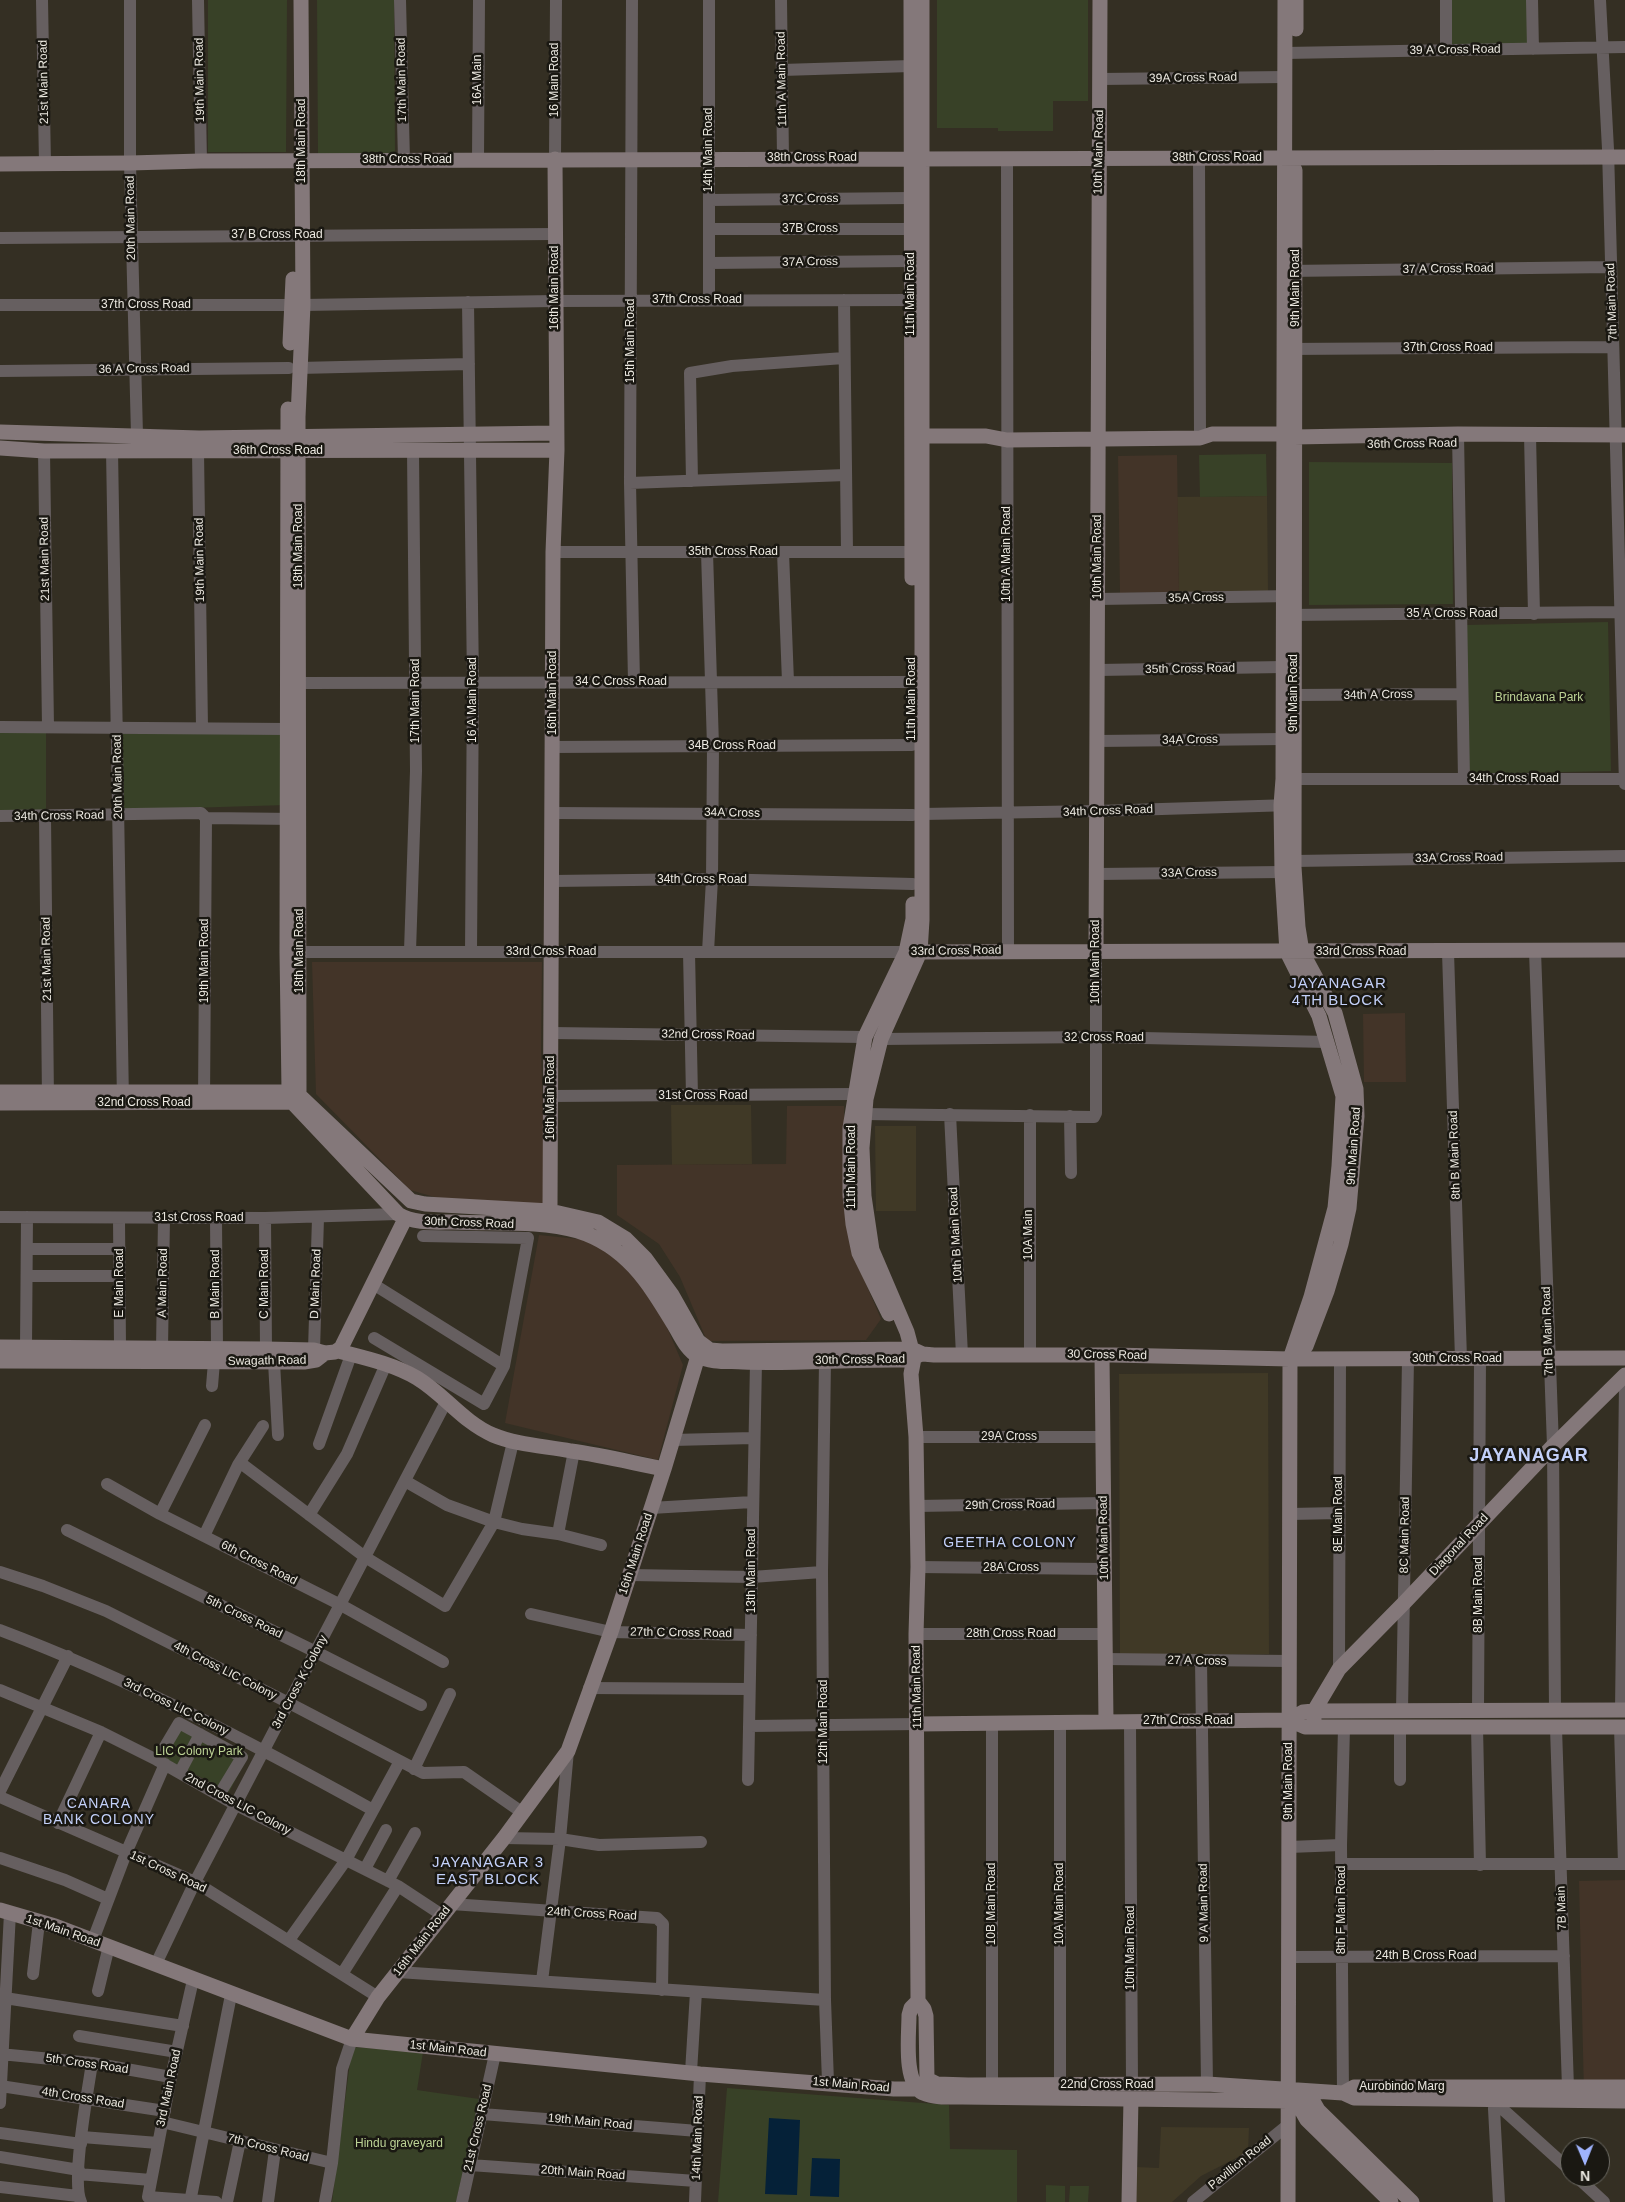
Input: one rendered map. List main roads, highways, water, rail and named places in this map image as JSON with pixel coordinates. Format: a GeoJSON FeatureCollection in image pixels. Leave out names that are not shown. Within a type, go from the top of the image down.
{"type":"FeatureCollection","features":[{"type":"Feature","properties":{"kind":"main road","name":"18th Main Road"},"geometry":{"type":"LineString","coordinates":[[292,0],[298,160]]}},
{"type":"Feature","properties":{"kind":"main road","name":"18th Main Road"},"geometry":{"type":"LineString","coordinates":[[294,819],[287,729],[294,368],[298,305],[301,0]]}},
{"type":"Feature","properties":{"kind":"main road","name":"11th Main Road"},"geometry":{"type":"LineString","coordinates":[[911,0],[911,66],[917,158],[911,198],[911,261],[918,441],[912,552],[912,745],[918,815],[913,884],[913,952],[864,1037],[849,1146],[853,1224],[859,1252],[912,1354]]}},
{"type":"Feature","properties":{"kind":"main road","name":"11th Main Road"},"geometry":{"type":"LineString","coordinates":[[922,0],[917,158],[918,815],[922,920],[913,952],[881,1038],[863,1114],[862,1148],[864,1188],[872,1250],[912,1354],[911,1374],[916,1437],[918,1567],[916,1634],[918,1724],[918,2001],[910,2011],[909,2033],[910,2073],[922,2084]]}},
{"type":"Feature","properties":{"kind":"main road","name":"10th Main Road"},"geometry":{"type":"LineString","coordinates":[[1096,951],[1100,0]]}},
{"type":"Feature","properties":{"kind":"main road","name":"9th Main Road"},"geometry":{"type":"LineString","coordinates":[[1286,0],[1291,53],[1285,77],[1290,158]]}},
{"type":"Feature","properties":{"kind":"main road","name":"9th Main Road"},"geometry":{"type":"LineString","coordinates":[[1288,2202],[1290,1359],[1311,1297],[1335,1208],[1340,1166],[1343,1096],[1319,1016],[1287,952],[1282,872],[1294,695],[1288,596],[1291,53],[1296,0]]}},
{"type":"Feature","properties":{"kind":"main road","name":"38th Cross Road"},"geometry":{"type":"LineString","coordinates":[[0,164],[298,160],[1625,157]]}},
{"type":"Feature","properties":{"kind":"main road","name":"16th Main Road"},"geometry":{"type":"LineString","coordinates":[[549,1218],[553,552],[556,450],[555,160]]}},
{"type":"Feature","properties":{"kind":"main road","name":"36th Cross Road"},"geometry":{"type":"LineString","coordinates":[[0,432],[44,435],[137,435],[413,450],[556,433]]}},
{"type":"Feature","properties":{"kind":"main road","name":"36th Cross Road"},"geometry":{"type":"LineString","coordinates":[[918,441],[986,445],[1007,440],[1200,438],[1212,434],[1289,440],[1458,438],[1620,440]]}},
{"type":"Feature","properties":{"kind":"main road","name":"36th Cross Road"},"geometry":{"type":"LineString","coordinates":[[0,448],[44,451],[198,451],[293,444],[470,442],[556,450]]}},
{"type":"Feature","properties":{"kind":"main road","name":"18th Main Road"},"geometry":{"type":"LineString","coordinates":[[293,444],[300,682],[294,819],[293,1096]]}},
{"type":"Feature","properties":{"kind":"main road","name":"9th Main Road"},"geometry":{"type":"LineString","coordinates":[[1288,616],[1283,667],[1283,739],[1288,779]]}},
{"type":"Feature","properties":{"kind":"main road","name":"9th Main Road"},"geometry":{"type":"LineString","coordinates":[[1287,805],[1302,952],[1335,1013],[1356,1089],[1357,1116],[1349,1208],[1341,1244],[1306,1346],[1290,1359]]}},
{"type":"Feature","properties":{"kind":"main road","name":"33rd Cross Road"},"geometry":{"type":"LineString","coordinates":[[913,952],[1448,952],[1625,950]]}},
{"type":"Feature","properties":{"kind":"main road","name":"32nd Cross Road"},"geometry":{"type":"LineString","coordinates":[[0,1092],[48,1097],[204,1098],[293,1096]]}},
{"type":"Feature","properties":{"kind":"main road","name":"30th Cross Road"},"geometry":{"type":"LineString","coordinates":[[293,1096],[411,1201],[598,1222],[626,1239],[645,1258],[664,1284],[698,1341],[710,1350],[912,1354]]}},
{"type":"Feature","properties":{"kind":"main road"},"geometry":{"type":"LineString","coordinates":[[293,1096],[402,1216],[373,1284],[332,1352],[386,1364],[417,1378],[447,1400],[474,1425],[513,1442],[574,1451],[664,1469]]}},
{"type":"Feature","properties":{"kind":"main road","name":"32nd Cross Road"},"geometry":{"type":"LineString","coordinates":[[0,1103],[48,1097]]}},
{"type":"Feature","properties":{"kind":"main road","name":"30th Cross Road"},"geometry":{"type":"LineString","coordinates":[[402,1216],[428,1222],[549,1218],[607,1243],[620,1251],[643,1278],[684,1341],[698,1356],[722,1361],[756,1362],[825,1361],[912,1354]]}},
{"type":"Feature","properties":{"kind":"main road","name":"Swagath Road"},"geometry":{"type":"LineString","coordinates":[[0,1347],[162,1349],[274,1362],[316,1360],[332,1352]]}},
{"type":"Feature","properties":{"kind":"main road","name":"Swagath Road"},"geometry":{"type":"LineString","coordinates":[[0,1362],[215,1356],[266,1349],[332,1352]]}},
{"type":"Feature","properties":{"kind":"main road","name":"30 Cross Road"},"geometry":{"type":"LineString","coordinates":[[912,1354],[1102,1355],[1290,1359]]}},
{"type":"Feature","properties":{"kind":"main road","name":"10th Main Road"},"geometry":{"type":"LineString","coordinates":[[1102,1355],[1106,1722]]}},
{"type":"Feature","properties":{"kind":"main road","name":"16th Main Road"},"geometry":{"type":"LineString","coordinates":[[352,2039],[378,1997],[504,1838],[568,1751],[630,1575],[698,1356]]}},
{"type":"Feature","properties":{"kind":"main road","name":"30th Cross Road"},"geometry":{"type":"LineString","coordinates":[[1290,1359],[1625,1358]]}},
{"type":"Feature","properties":{"kind":"main road","name":"Diagonal Road"},"geometry":{"type":"LineString","coordinates":[[1314,1711],[1339,1669],[1404,1603],[1479,1522],[1625,1375]]}},
{"type":"Feature","properties":{"kind":"main road"},"geometry":{"type":"LineString","coordinates":[[1289,1720],[1303,1712],[1314,1711],[1555,1712],[1623,1710]]}},
{"type":"Feature","properties":{"kind":"main road"},"geometry":{"type":"LineString","coordinates":[[1314,1711],[1314,1727]]}},
{"type":"Feature","properties":{"kind":"main road","name":"27th Cross Road"},"geometry":{"type":"LineString","coordinates":[[918,1724],[1289,1720],[1305,1727],[1344,1728],[1622,1727]]}},
{"type":"Feature","properties":{"kind":"main road","name":"1st Main Road"},"geometry":{"type":"LineString","coordinates":[[5,1912],[93,1940],[232,1995],[352,2039],[696,2073],[828,2082],[894,2089],[922,2084]]}},
{"type":"Feature","properties":{"kind":"main road","name":"22nd Cross Road"},"geometry":{"type":"LineString","coordinates":[[922,2084],[1060,2085],[1132,2091]]}},
{"type":"Feature","properties":{"kind":"main road","name":"22nd Cross Road"},"geometry":{"type":"LineString","coordinates":[[922,2084],[931,2095],[946,2096],[1132,2091],[1207,2084],[1288,2095]]}},
{"type":"Feature","properties":{"kind":"main road","name":"Aurobindo Marg"},"geometry":{"type":"LineString","coordinates":[[1501,2098],[1568,2088],[1625,2087]]}},
{"type":"Feature","properties":{"kind":"main road","name":"10th Main Road"},"geometry":{"type":"LineString","coordinates":[[1129,2202],[1132,2091]]}},
{"type":"Feature","properties":{"kind":"main road"},"geometry":{"type":"LineString","coordinates":[[1132,2091],[1288,2095],[1299,2106],[1313,2114],[1412,2202]]}},
{"type":"Feature","properties":{"kind":"main road","name":"Aurobindo Marg"},"geometry":{"type":"LineString","coordinates":[[1288,2095],[1343,2093],[1354,2098],[1501,2098],[1625,2101]]}},
{"type":"Feature","properties":{"kind":"main road"},"geometry":{"type":"LineString","coordinates":[[1313,2114],[1391,2202]]}},
{"type":"Feature","properties":{"kind":"water"},"geometry":{"type":"Polygon","coordinates":[[[769,2118],[800,2120],[797,2195],[765,2194],[769,2118]]]}},
{"type":"Feature","properties":{"kind":"water"},"geometry":{"type":"Polygon","coordinates":[[[812,2158],[840,2159],[839,2197],[810,2196],[812,2158]]]}},
{"type":"Feature","properties":{"kind":"district","name":"JAYANAGAR 4TH BLOCK"},"geometry":{"type":"Point","coordinates":[1338,992]}},
{"type":"Feature","properties":{"kind":"district","name":"JAYANAGAR"},"geometry":{"type":"Point","coordinates":[1529,1456]}},
{"type":"Feature","properties":{"kind":"district","name":"GEETHA COLONY"},"geometry":{"type":"Point","coordinates":[1010,1543]}},
{"type":"Feature","properties":{"kind":"district","name":"CANARA BANK COLONY"},"geometry":{"type":"Point","coordinates":[99,1812]}},
{"type":"Feature","properties":{"kind":"district","name":"JAYANAGAR 3 EAST BLOCK"},"geometry":{"type":"Point","coordinates":[488,1872]}},
{"type":"Feature","properties":{"kind":"park label","name":"Brindavana Park"},"geometry":{"type":"Point","coordinates":[1539,698]}},
{"type":"Feature","properties":{"kind":"park label","name":"LIC Colony Park"},"geometry":{"type":"Point","coordinates":[199,1752]}},
{"type":"Feature","properties":{"kind":"park label","name":"Hindu graveyard"},"geometry":{"type":"Point","coordinates":[399,2144]}}]}
